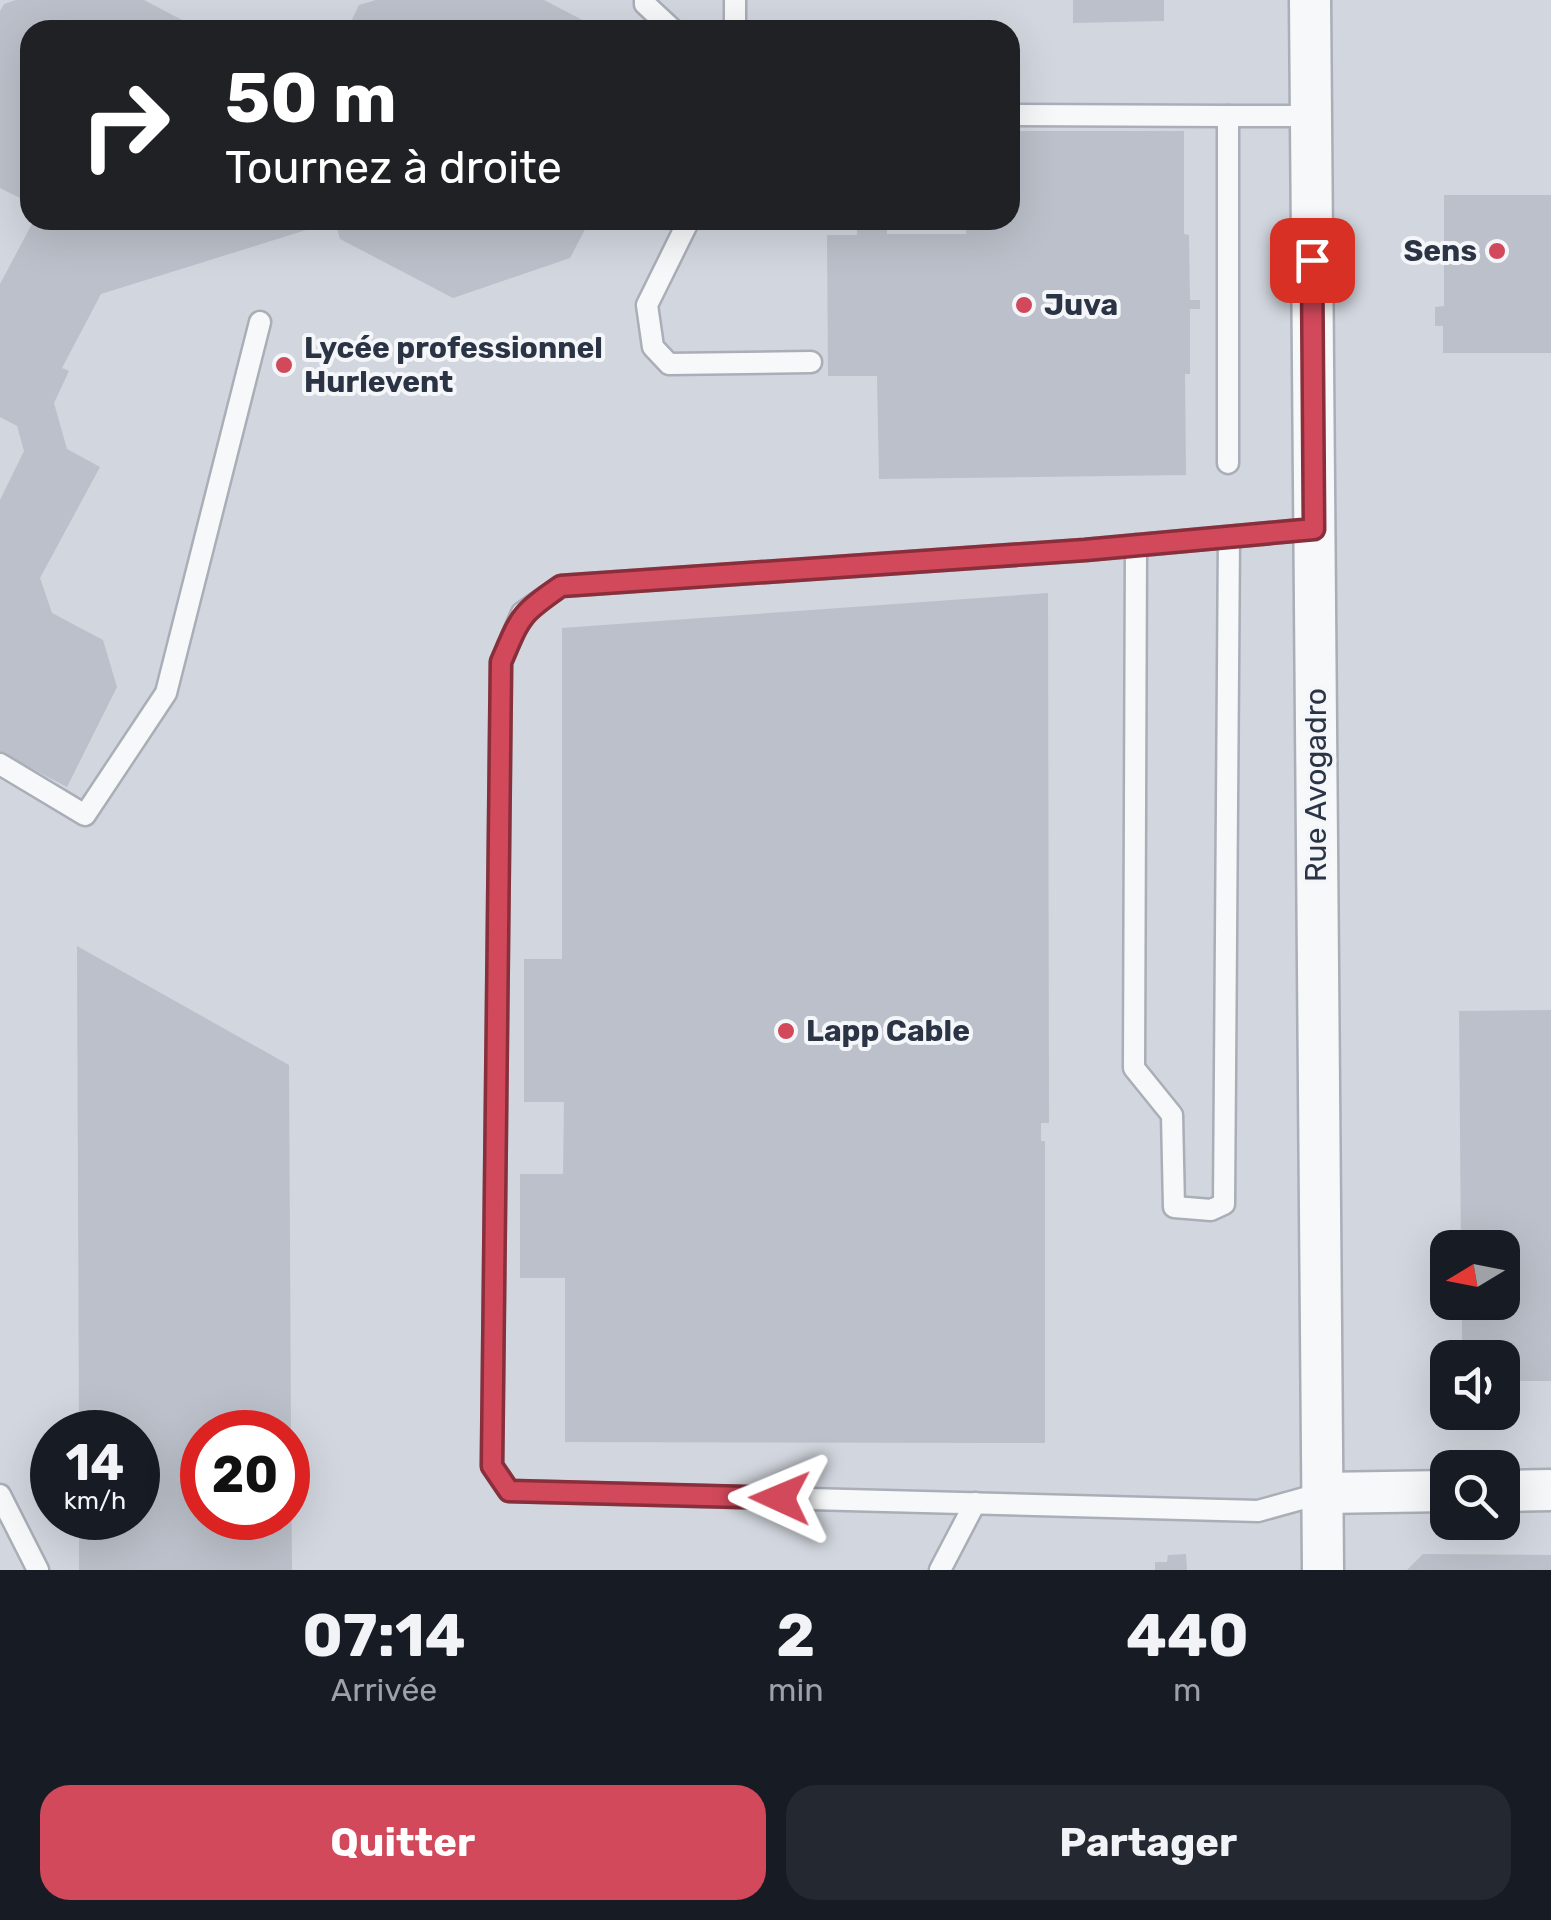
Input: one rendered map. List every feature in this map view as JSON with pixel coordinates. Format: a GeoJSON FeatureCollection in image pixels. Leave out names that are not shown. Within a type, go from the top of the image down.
{"type":"FeatureCollection","features":[{"type":"Feature","properties":{"kind":"street","name":"Rue Avogadro"},"geometry":{"type":"LineString","coordinates":[[1310,0],[1323,1570]]}},
{"type":"Feature","properties":{"kind":"street"},"geometry":{"type":"LineString","coordinates":[[1520,1491],[1551,1490]]}},
{"type":"Feature","properties":{"kind":"street"},"geometry":{"type":"LineString","coordinates":[[1322,1493],[1430,1491]]}},
{"type":"Feature","properties":{"kind":"lane"},"geometry":{"type":"LineString","coordinates":[[646,0],[645,4],[662,20]]}},
{"type":"Feature","properties":{"kind":"lane"},"geometry":{"type":"LineString","coordinates":[[1020,115],[1310,116]]}},
{"type":"Feature","properties":{"kind":"lane"},"geometry":{"type":"LineString","coordinates":[[1228,116],[1228,463]]}},
{"type":"Feature","properties":{"kind":"lane"},"geometry":{"type":"LineString","coordinates":[[685,230],[648,305],[652,347],[669,364],[811,362]]}},
{"type":"Feature","properties":{"kind":"lane"},"geometry":{"type":"LineString","coordinates":[[0,764],[84,815],[166,693],[260,322]]}},
{"type":"Feature","properties":{"kind":"lane"},"geometry":{"type":"LineString","coordinates":[[1314,529],[561,586],[522,613],[501,662],[492,1466],[509,1491],[1258,1511],[1322,1493]]}},
{"type":"Feature","properties":{"kind":"lane"},"geometry":{"type":"LineString","coordinates":[[1136,545],[1134,1068],[1172,1115],[1174,1207],[1211,1210],[1224,1204],[1228,537]]}},
{"type":"Feature","properties":{"kind":"lane"},"geometry":{"type":"LineString","coordinates":[[0,1495],[38,1570]]}},
{"type":"Feature","properties":{"kind":"lane"},"geometry":{"type":"LineString","coordinates":[[940,1570],[974,1503]]}},
{"type":"Feature","properties":{"kind":"shaded area"},"geometry":{"type":"Polygon","coordinates":[[[0,0],[1551,0],[1551,1570],[0,1570],[0,0]]]}},
{"type":"Feature","properties":{"kind":"building"},"geometry":{"type":"Polygon","coordinates":[[[16,0],[144,0],[182,20],[20,20],[20,198],[0,188],[0,11],[4,4],[16,0]]]}},
{"type":"Feature","properties":{"kind":"building"},"geometry":{"type":"Polygon","coordinates":[[[376,0],[544,0],[582,20],[352,20],[359,5],[376,0]]]}},
{"type":"Feature","properties":{"kind":"building"},"geometry":{"type":"Polygon","coordinates":[[[1073,0],[1164,0],[1164,21],[1073,23],[1073,0]]]}},
{"type":"Feature","properties":{"kind":"building","name":"Juva"},"geometry":{"type":"Polygon","coordinates":[[[1020,131],[1184,131],[1184,234],[1189,235],[1190,300],[1200,300],[1200,309],[1190,309],[1190,374],[1185,374],[1186,475],[879,479],[877,376],[828,376],[827,235],[857,235],[857,230],[966,234],[966,230],[1020,230],[1020,131]]]}},
{"type":"Feature","properties":{"kind":"building","name":"Sens"},"geometry":{"type":"Polygon","coordinates":[[[1444,195],[1551,195],[1551,353],[1443,353],[1443,326],[1435,326],[1435,307],[1444,306],[1444,195]]]}},
{"type":"Feature","properties":{"kind":"building"},"geometry":{"type":"Polygon","coordinates":[[[29,230],[306,230],[101,294],[62,368],[69,371],[54,403],[67,449],[100,467],[40,578],[52,613],[103,640],[117,687],[67,787],[0,752],[0,500],[24,451],[17,426],[0,417],[0,284],[29,230]]]}},
{"type":"Feature","properties":{"kind":"building"},"geometry":{"type":"Polygon","coordinates":[[[338,230],[585,230],[570,258],[453,298],[340,239],[338,230]]]}},
{"type":"Feature","properties":{"kind":"building","name":"Lapp Cable"},"geometry":{"type":"Polygon","coordinates":[[[1048,593],[1049,1123],[1041,1123],[1041,1141],[1045,1141],[1045,1443],[565,1442],[565,1278],[520,1278],[520,1174],[563,1174],[564,1102],[524,1102],[524,959],[562,959],[562,628],[1048,593]]]}},
{"type":"Feature","properties":{"kind":"building"},"geometry":{"type":"Polygon","coordinates":[[[77,946],[289,1065],[291,1410],[180,1410],[180,1540],[292,1540],[292,1570],[79,1570],[79,1540],[160,1540],[160,1410],[79,1410],[77,946]]]}},
{"type":"Feature","properties":{"kind":"building"},"geometry":{"type":"Polygon","coordinates":[[[1551,1010],[1551,1381],[1520,1381],[1520,1340],[1462,1340],[1462,1320],[1520,1320],[1520,1230],[1461,1230],[1459,1011],[1551,1010]]]}},
{"type":"Feature","properties":{"kind":"building"},"geometry":{"type":"Polygon","coordinates":[[[1186,1554],[1187,1570],[1155,1570],[1155,1562],[1167,1562],[1168,1555],[1186,1554]]]}},
{"type":"Feature","properties":{"kind":"building"},"geometry":{"type":"Polygon","coordinates":[[[1423,1554],[1551,1555],[1551,1570],[1407,1570],[1423,1554]]]}},
{"type":"Feature","properties":{"kind":"place","name":"Sens"},"geometry":{"type":"Point","coordinates":[1497,251]}},
{"type":"Feature","properties":{"kind":"place","name":"Juva"},"geometry":{"type":"Point","coordinates":[1024,305]}},
{"type":"Feature","properties":{"kind":"place","name":"Lycée professionnel Hurlevent"},"geometry":{"type":"Point","coordinates":[284,365]}},
{"type":"Feature","properties":{"kind":"place","name":"Lapp Cable"},"geometry":{"type":"Point","coordinates":[786,1031]}},
{"type":"Feature","properties":{"kind":"route"},"geometry":{"type":"LineString","coordinates":[[780,1498],[509,1491],[492,1466],[501,662],[522,613],[561,586],[1085,550],[1314,529],[1312,260]]}}]}
